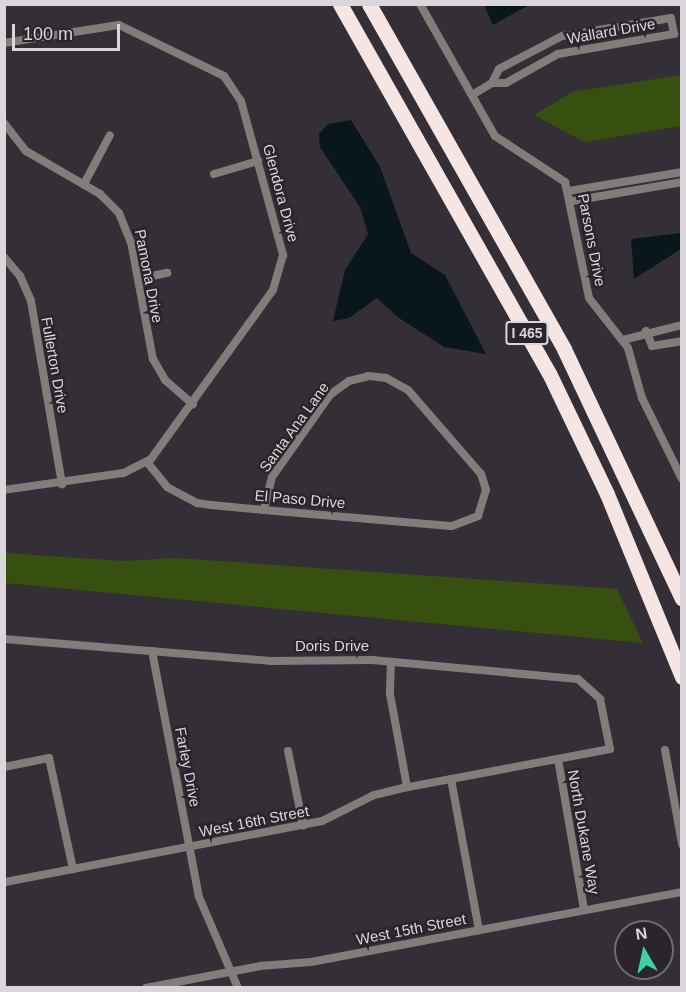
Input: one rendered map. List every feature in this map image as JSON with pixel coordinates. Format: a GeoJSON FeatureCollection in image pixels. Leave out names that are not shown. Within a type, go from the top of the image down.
{"type":"FeatureCollection","features":[{"type":"Feature","properties":{"kind":"highway","name":"I 465"},"geometry":{"type":"LineString","coordinates":[[340,4],[549,373],[607,494],[681,677]]}},
{"type":"Feature","properties":{"kind":"highway","name":"I 465"},"geometry":{"type":"LineString","coordinates":[[369,4],[564,349],[681,599]]}},
{"type":"Feature","properties":{"kind":"street","name":"Parsons Drive"},"geometry":{"type":"LineString","coordinates":[[420,4],[499,141],[561,175],[572,201],[589,297],[623,340],[642,398],[681,480]]}},
{"type":"Feature","properties":{"kind":"street","name":"Wallard Drive"},"geometry":{"type":"LineString","coordinates":[[472,95],[492,83],[499,69],[552,40],[671,18],[674,34],[558,54],[506,84],[492,83]]}},
{"type":"Feature","properties":{"kind":"street","name":"Glendora Drive"},"geometry":{"type":"LineString","coordinates":[[4,43],[110,25],[132,30],[224,76],[238,95],[281,234],[282,268],[270,296],[193,404],[147,462],[123,473],[62,484],[4,490]]}},
{"type":"Feature","properties":{"kind":"street"},"geometry":{"type":"LineString","coordinates":[[552,40],[558,54]]}},
{"type":"Feature","properties":{"kind":"street","name":"Pamona Drive"},"geometry":{"type":"LineString","coordinates":[[4,123],[26,151],[104,197],[123,219],[156,366],[169,385],[193,404]]}},
{"type":"Feature","properties":{"kind":"street"},"geometry":{"type":"LineString","coordinates":[[84,184],[110,135]]}},
{"type":"Feature","properties":{"kind":"street"},"geometry":{"type":"LineString","coordinates":[[214,174],[258,161]]}},
{"type":"Feature","properties":{"kind":"street"},"geometry":{"type":"LineString","coordinates":[[569,191],[679,172],[679,183],[572,201]]}},
{"type":"Feature","properties":{"kind":"street"},"geometry":{"type":"LineString","coordinates":[[621,182],[622,192]]}},
{"type":"Feature","properties":{"kind":"street","name":"Fullerton Drive"},"geometry":{"type":"LineString","coordinates":[[4,257],[21,276],[31,301],[62,484]]}},
{"type":"Feature","properties":{"kind":"street"},"geometry":{"type":"LineString","coordinates":[[138,279],[167,273]]}},
{"type":"Feature","properties":{"kind":"street"},"geometry":{"type":"LineString","coordinates":[[623,340],[646,331],[681,325]]}},
{"type":"Feature","properties":{"kind":"street"},"geometry":{"type":"LineString","coordinates":[[646,331],[652,346],[681,341]]}},
{"type":"Feature","properties":{"kind":"street","name":"Santa Ana Lane"},"geometry":{"type":"LineString","coordinates":[[264,510],[272,477],[330,395],[352,379],[372,376],[408,390],[481,474],[485,504],[467,524]]}},
{"type":"Feature","properties":{"kind":"street","name":"El Paso Drive"},"geometry":{"type":"LineString","coordinates":[[147,462],[162,482],[184,498],[264,510],[452,526],[467,524]]}},
{"type":"Feature","properties":{"kind":"street","name":"Doris Drive"},"geometry":{"type":"LineString","coordinates":[[4,639],[270,661],[391,662],[582,680],[600,699],[610,749]]}},
{"type":"Feature","properties":{"kind":"street","name":"Farley Drive"},"geometry":{"type":"LineString","coordinates":[[152,651],[202,907],[228,972],[238,987]]}},
{"type":"Feature","properties":{"kind":"street"},"geometry":{"type":"LineString","coordinates":[[391,662],[390,701],[407,787]]}},
{"type":"Feature","properties":{"kind":"street","name":"West 16th Street"},"geometry":{"type":"LineString","coordinates":[[4,882],[303,825],[407,787],[610,749]]}},
{"type":"Feature","properties":{"kind":"street"},"geometry":{"type":"LineString","coordinates":[[665,750],[681,844]]}},
{"type":"Feature","properties":{"kind":"street"},"geometry":{"type":"LineString","coordinates":[[288,751],[303,825]]}},
{"type":"Feature","properties":{"kind":"street"},"geometry":{"type":"LineString","coordinates":[[4,767],[49,758],[72,869]]}},
{"type":"Feature","properties":{"kind":"street","name":"North Dukane Way"},"geometry":{"type":"LineString","coordinates":[[558,759],[584,910]]}},
{"type":"Feature","properties":{"kind":"street"},"geometry":{"type":"LineString","coordinates":[[452,779],[479,930]]}},
{"type":"Feature","properties":{"kind":"street","name":"West 15th Street"},"geometry":{"type":"LineString","coordinates":[[146,987],[228,972],[311,962],[681,891]]}},
{"type":"Feature","properties":{"kind":"green space"},"geometry":{"type":"Polygon","coordinates":[[[681,75],[681,126],[584,142],[534,115],[572,92],[681,75]]]}},
{"type":"Feature","properties":{"kind":"green space"},"geometry":{"type":"Polygon","coordinates":[[[5,553],[123,561],[176,558],[617,589],[643,643],[5,583],[5,553]]]}},
{"type":"Feature","properties":{"kind":"shaded area"},"geometry":{"type":"Polygon","coordinates":[[[484,4],[529,5],[493,25],[484,4]]]}},
{"type":"Feature","properties":{"kind":"shaded area"},"geometry":{"type":"Polygon","coordinates":[[[351,120],[380,167],[411,253],[445,275],[486,354],[444,347],[399,318],[377,298],[349,318],[333,321],[345,270],[368,234],[360,207],[320,147],[319,134],[328,124],[351,120]]]}},
{"type":"Feature","properties":{"kind":"shaded area"},"geometry":{"type":"Polygon","coordinates":[[[681,233],[681,249],[634,279],[631,239],[681,233]]]}}]}
